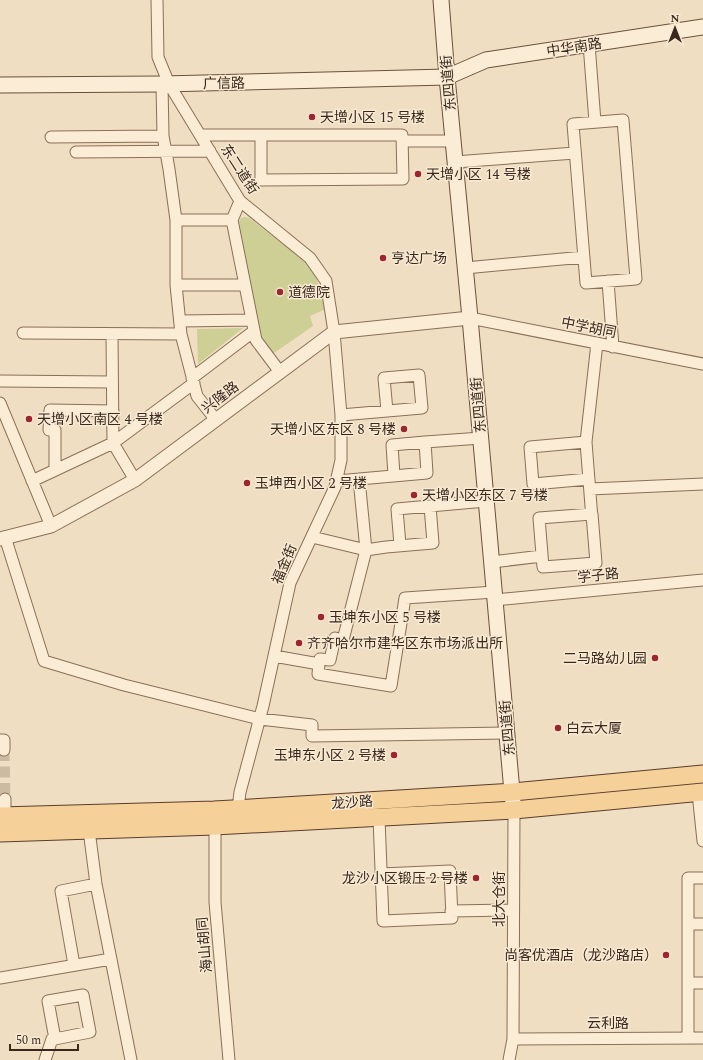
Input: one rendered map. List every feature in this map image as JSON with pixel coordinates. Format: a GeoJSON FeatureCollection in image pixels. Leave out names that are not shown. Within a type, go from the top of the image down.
{"type":"FeatureCollection","features":[{"type":"Feature","properties":{"kind":"main road","name":"东四道街"},"geometry":{"type":"LineString","coordinates":[[441,0],[514,810]]}},
{"type":"Feature","properties":{"kind":"main road","name":"中华南路"},"geometry":{"type":"LineString","coordinates":[[447,77],[486,60],[703,27]]}},
{"type":"Feature","properties":{"kind":"main road","name":"广信路"},"geometry":{"type":"LineString","coordinates":[[0,85],[166,84],[447,77]]}},
{"type":"Feature","properties":{"kind":"main road","name":"龙沙路"},"geometry":{"type":"LineString","coordinates":[[2,816],[238,809],[513,792],[703,774]]}},
{"type":"Feature","properties":{"kind":"main road","name":"龙沙路"},"geometry":{"type":"LineString","coordinates":[[0,833],[215,826],[379,818],[514,810],[700,793]]}},
{"type":"Feature","properties":{"kind":"street","name":"东二道街"},"geometry":{"type":"LineString","coordinates":[[157,0],[158,57],[166,84],[200,135],[240,201],[310,258],[322,275],[326,281],[334,332]]}},
{"type":"Feature","properties":{"kind":"street"},"geometry":{"type":"LineString","coordinates":[[589,44],[595,122]]}},
{"type":"Feature","properties":{"kind":"street"},"geometry":{"type":"LineString","coordinates":[[166,84],[163,136],[176,220],[176,285],[181,334],[197,396],[216,420]]}},
{"type":"Feature","properties":{"kind":"street"},"geometry":{"type":"LineString","coordinates":[[623,120],[636,279],[586,283],[573,124],[595,122],[623,120]]}},
{"type":"Feature","properties":{"kind":"street"},"geometry":{"type":"LineString","coordinates":[[200,135],[402,134],[403,180],[261,180],[261,135]]}},
{"type":"Feature","properties":{"kind":"street"},"geometry":{"type":"LineString","coordinates":[[51,136],[163,136]]}},
{"type":"Feature","properties":{"kind":"street"},"geometry":{"type":"LineString","coordinates":[[402,141],[453,141]]}},
{"type":"Feature","properties":{"kind":"street"},"geometry":{"type":"LineString","coordinates":[[76,152],[210,151]]}},
{"type":"Feature","properties":{"kind":"street"},"geometry":{"type":"LineString","coordinates":[[455,162],[575,153]]}},
{"type":"Feature","properties":{"kind":"street"},"geometry":{"type":"LineString","coordinates":[[240,201],[232,220],[256,340],[280,372]]}},
{"type":"Feature","properties":{"kind":"street"},"geometry":{"type":"LineString","coordinates":[[176,220],[232,220]]}},
{"type":"Feature","properties":{"kind":"street"},"geometry":{"type":"LineString","coordinates":[[465,268],[584,257]]}},
{"type":"Feature","properties":{"kind":"street"},"geometry":{"type":"LineString","coordinates":[[608,281],[613,347]]}},
{"type":"Feature","properties":{"kind":"street"},"geometry":{"type":"LineString","coordinates":[[176,285],[245,285]]}},
{"type":"Feature","properties":{"kind":"street"},"geometry":{"type":"LineString","coordinates":[[334,332],[470,318]]}},
{"type":"Feature","properties":{"kind":"street","name":"中学胡同"},"geometry":{"type":"LineString","coordinates":[[470,318],[703,364]]}},
{"type":"Feature","properties":{"kind":"street"},"geometry":{"type":"LineString","coordinates":[[180,321],[253,326]]}},
{"type":"Feature","properties":{"kind":"street"},"geometry":{"type":"LineString","coordinates":[[32,481],[113,443],[193,381],[253,326]]}},
{"type":"Feature","properties":{"kind":"street","name":"兴隆路"},"geometry":{"type":"LineString","coordinates":[[3,538],[51,526],[135,480],[334,332]]}},
{"type":"Feature","properties":{"kind":"street","name":"福金街"},"geometry":{"type":"LineString","coordinates":[[238,809],[240,792],[260,719],[290,582],[337,481],[341,460],[341,415],[334,332]]}},
{"type":"Feature","properties":{"kind":"street"},"geometry":{"type":"LineString","coordinates":[[23,333],[181,334]]}},
{"type":"Feature","properties":{"kind":"street"},"geometry":{"type":"LineString","coordinates":[[112,334],[113,443],[135,480]]}},
{"type":"Feature","properties":{"kind":"street"},"geometry":{"type":"LineString","coordinates":[[592,519],[592,514],[539,518],[543,567],[596,563],[592,519],[589,484],[586,442],[597,343]]}},
{"type":"Feature","properties":{"kind":"street"},"geometry":{"type":"LineString","coordinates":[[0,381],[112,382]]}},
{"type":"Feature","properties":{"kind":"street"},"geometry":{"type":"LineString","coordinates":[[0,403],[4,426],[32,481],[51,526]]}},
{"type":"Feature","properties":{"kind":"street"},"geometry":{"type":"LineString","coordinates":[[55,470],[55,430],[49,430],[50,410],[113,411]]}},
{"type":"Feature","properties":{"kind":"street"},"geometry":{"type":"LineString","coordinates":[[341,415],[387,411]]}},
{"type":"Feature","properties":{"kind":"street"},"geometry":{"type":"LineString","coordinates":[[394,475],[392,445],[481,438]]}},
{"type":"Feature","properties":{"kind":"street"},"geometry":{"type":"LineString","coordinates":[[337,481],[428,473],[425,442]]}},
{"type":"Feature","properties":{"kind":"street"},"geometry":{"type":"LineString","coordinates":[[586,442],[530,447],[532,484],[703,484]]}},
{"type":"Feature","properties":{"kind":"street"},"geometry":{"type":"LineString","coordinates":[[274,656],[319,664],[320,659],[330,660],[335,638],[343,640],[366,550],[359,479]]}},
{"type":"Feature","properties":{"kind":"street"},"geometry":{"type":"LineString","coordinates":[[400,545],[397,508],[486,501]]}},
{"type":"Feature","properties":{"kind":"street"},"geometry":{"type":"LineString","coordinates":[[312,537],[366,550],[400,545],[434,543],[430,506]]}},
{"type":"Feature","properties":{"kind":"street"},"geometry":{"type":"LineString","coordinates":[[3,538],[44,661],[124,685],[260,719],[312,725],[312,736],[507,733]]}},
{"type":"Feature","properties":{"kind":"street"},"geometry":{"type":"LineString","coordinates":[[492,562],[542,556]]}},
{"type":"Feature","properties":{"kind":"street","name":"学子路"},"geometry":{"type":"LineString","coordinates":[[319,664],[318,674],[390,686],[405,598],[495,596],[703,580]]}},
{"type":"Feature","properties":{"kind":"street"},"geometry":{"type":"LineString","coordinates":[[700,793],[703,841]]}},
{"type":"Feature","properties":{"kind":"street"},"geometry":{"type":"LineString","coordinates":[[2,816],[4,799]]}},
{"type":"Feature","properties":{"kind":"street","name":"北大仓街"},"geometry":{"type":"LineString","coordinates":[[509,1060],[513,1039],[514,810]]}},
{"type":"Feature","properties":{"kind":"street"},"geometry":{"type":"LineString","coordinates":[[379,818],[381,874],[383,921],[452,918],[450,871],[381,874]]}},
{"type":"Feature","properties":{"kind":"street","name":"海山胡同"},"geometry":{"type":"LineString","coordinates":[[215,826],[215,902],[229,1060]]}},
{"type":"Feature","properties":{"kind":"street"},"geometry":{"type":"LineString","coordinates":[[90,830],[96,884],[131,1060]]}},
{"type":"Feature","properties":{"kind":"street"},"geometry":{"type":"LineString","coordinates":[[688,1038],[688,878],[703,878]]}},
{"type":"Feature","properties":{"kind":"street"},"geometry":{"type":"LineString","coordinates":[[74,966],[60,891],[96,884]]}},
{"type":"Feature","properties":{"kind":"street"},"geometry":{"type":"LineString","coordinates":[[451,911],[514,910]]}},
{"type":"Feature","properties":{"kind":"street"},"geometry":{"type":"LineString","coordinates":[[688,924],[703,924]]}},
{"type":"Feature","properties":{"kind":"street"},"geometry":{"type":"LineString","coordinates":[[0,978],[111,959]]}},
{"type":"Feature","properties":{"kind":"street"},"geometry":{"type":"LineString","coordinates":[[688,983],[703,983]]}},
{"type":"Feature","properties":{"kind":"street"},"geometry":{"type":"LineString","coordinates":[[45,1060],[52,1040],[90,1032],[83,995],[48,1001],[55,1039]]}},
{"type":"Feature","properties":{"kind":"street","name":"云利路"},"geometry":{"type":"LineString","coordinates":[[513,1039],[703,1038]]}},
{"type":"Feature","properties":{"kind":"green space","name":"道德院"},"geometry":{"type":"Polygon","coordinates":[[[241,218],[249,218],[308,263],[315,274],[326,309],[310,316],[313,326],[271,355],[260,338],[245,271],[239,221],[241,218]]]}},
{"type":"Feature","properties":{"kind":"green space"},"geometry":{"type":"Polygon","coordinates":[[[243,328],[198,364],[197,329],[243,328]]]}},
{"type":"Feature","properties":{"kind":"tunnel"},"geometry":{"type":"LineString","coordinates":[[4,750],[5,799]]}},
{"type":"Feature","properties":{"kind":"place","name":"天增小区 15 号楼"},"geometry":{"type":"Point","coordinates":[312,117]}},
{"type":"Feature","properties":{"kind":"place","name":"天增小区 14 号楼"},"geometry":{"type":"Point","coordinates":[418,174]}},
{"type":"Feature","properties":{"kind":"place","name":"亨达广场"},"geometry":{"type":"Point","coordinates":[383,258]}},
{"type":"Feature","properties":{"kind":"place","name":"道德院"},"geometry":{"type":"Point","coordinates":[280,292]}},
{"type":"Feature","properties":{"kind":"place","name":"天增小区南区 4 号楼"},"geometry":{"type":"Point","coordinates":[29,419]}},
{"type":"Feature","properties":{"kind":"place","name":"天增小区东区 8 号楼"},"geometry":{"type":"Point","coordinates":[404,429]}},
{"type":"Feature","properties":{"kind":"place","name":"玉坤西小区 2 号楼"},"geometry":{"type":"Point","coordinates":[247,483]}},
{"type":"Feature","properties":{"kind":"place","name":"天增小区东区 7 号楼"},"geometry":{"type":"Point","coordinates":[414,495]}},
{"type":"Feature","properties":{"kind":"place","name":"玉坤东小区 5 号楼"},"geometry":{"type":"Point","coordinates":[321,617]}},
{"type":"Feature","properties":{"kind":"place","name":"齐齐哈尔市建华区东市场派出所"},"geometry":{"type":"Point","coordinates":[299,643]}},
{"type":"Feature","properties":{"kind":"place","name":"二马路幼儿园"},"geometry":{"type":"Point","coordinates":[655,658]}},
{"type":"Feature","properties":{"kind":"place","name":"白云大厦"},"geometry":{"type":"Point","coordinates":[558,728]}},
{"type":"Feature","properties":{"kind":"place","name":"玉坤东小区 2 号楼"},"geometry":{"type":"Point","coordinates":[394,755]}},
{"type":"Feature","properties":{"kind":"place","name":"龙沙小区锻压 2 号楼"},"geometry":{"type":"Point","coordinates":[476,878]}},
{"type":"Feature","properties":{"kind":"place","name":"尚客优酒店（龙沙路店）"},"geometry":{"type":"Point","coordinates":[666,955]}}]}
